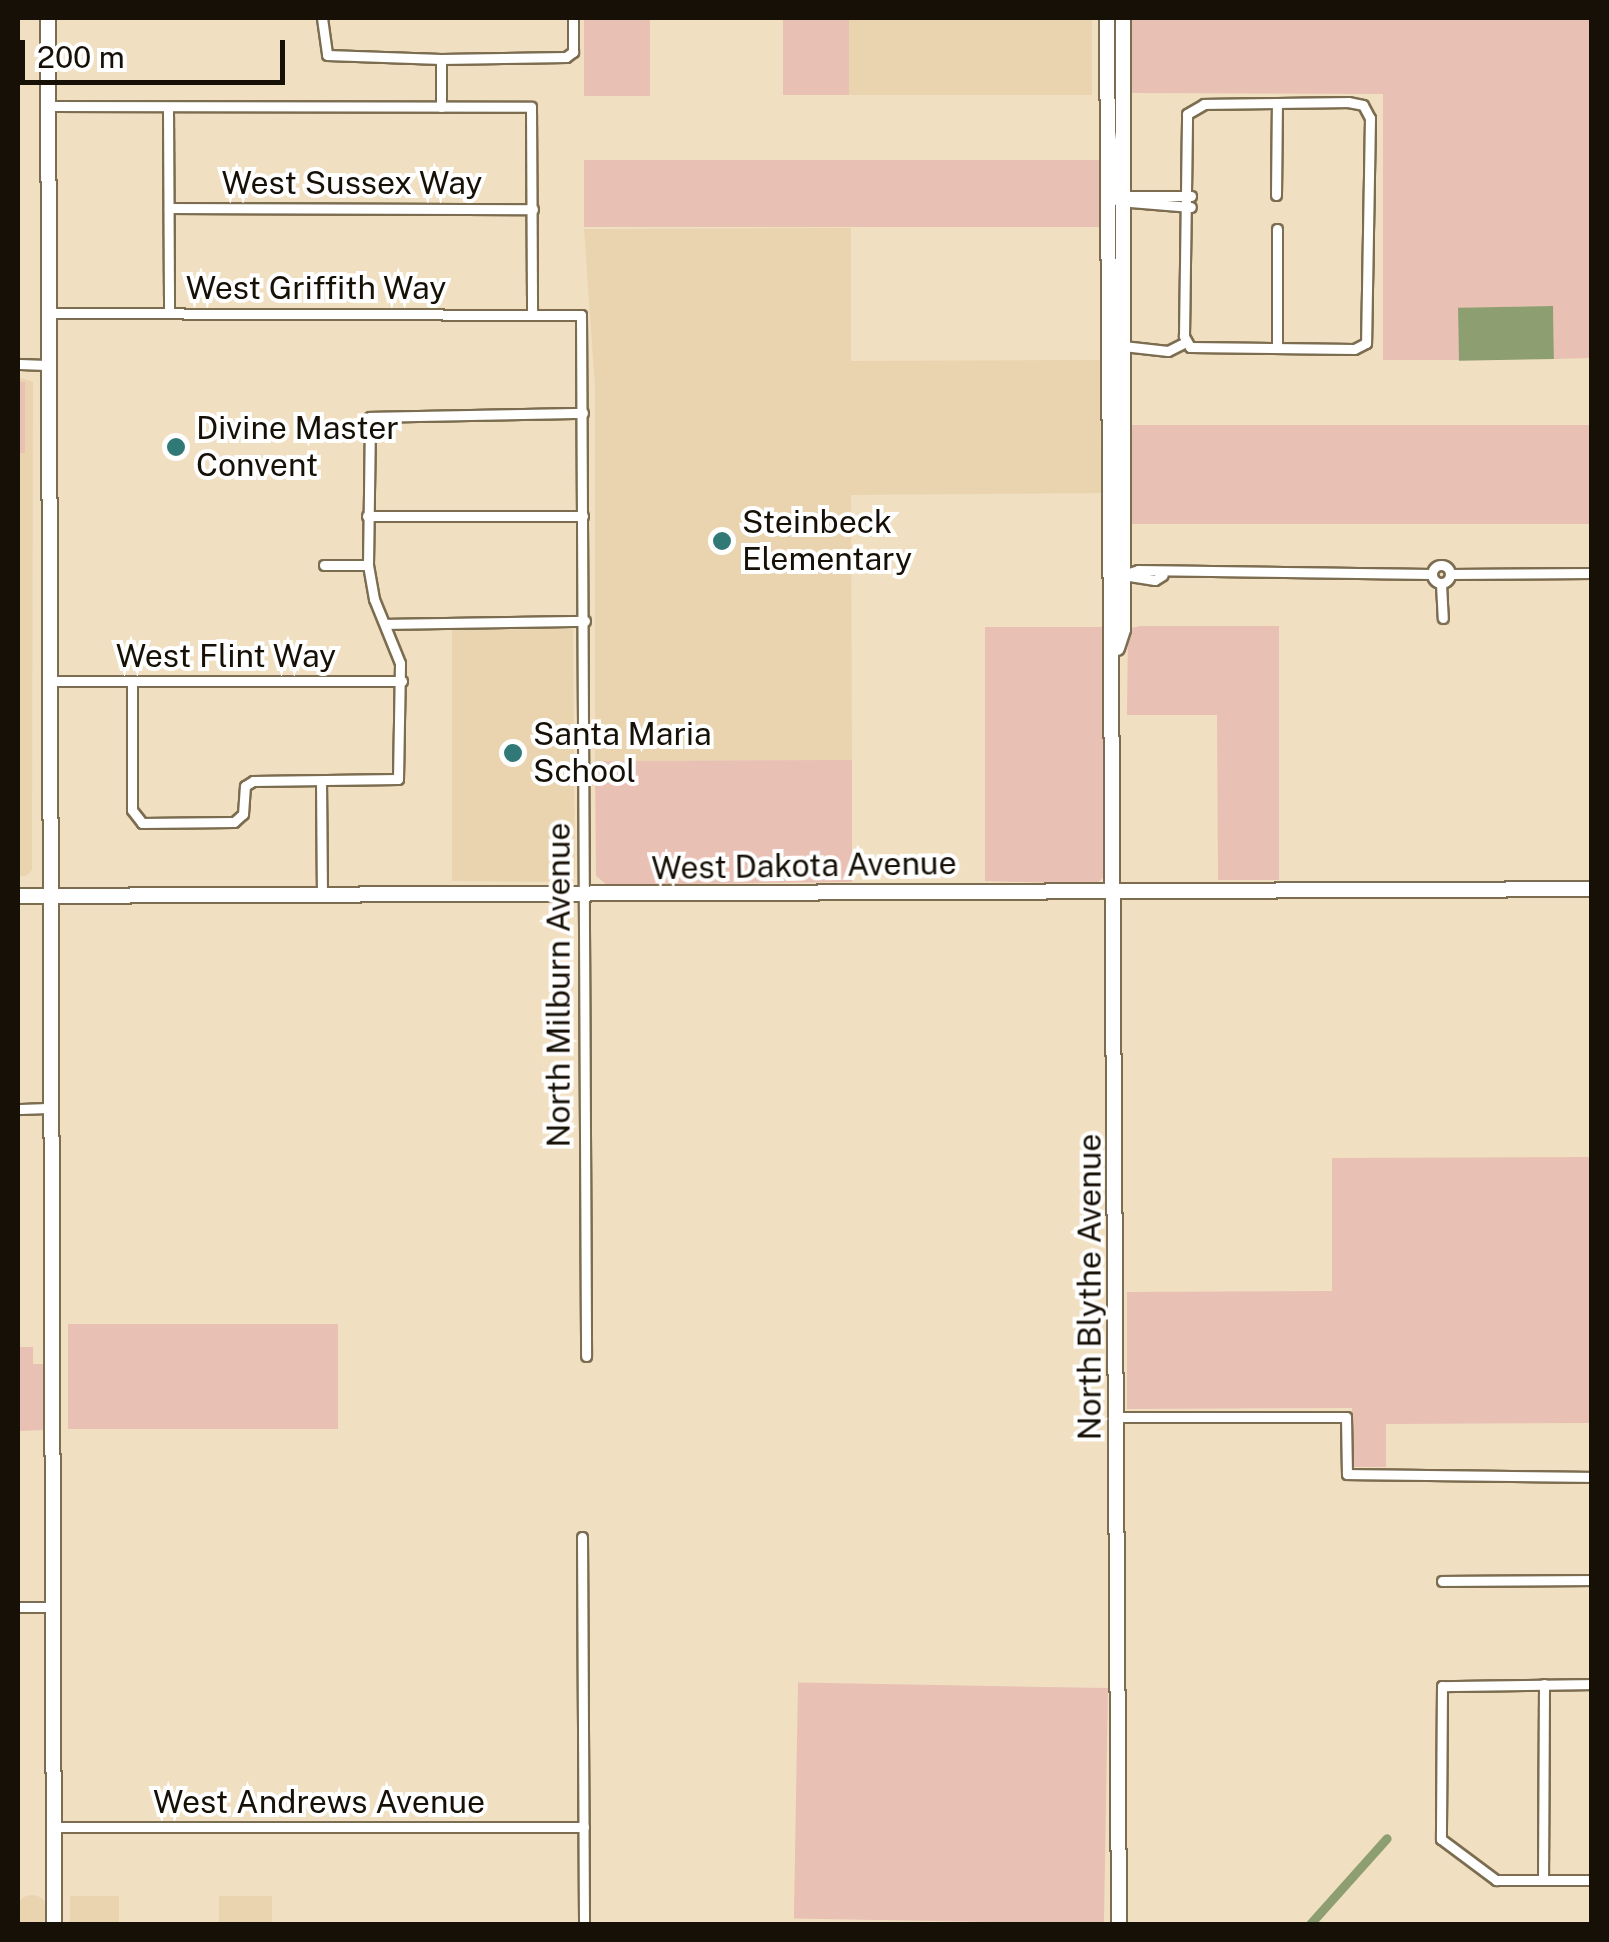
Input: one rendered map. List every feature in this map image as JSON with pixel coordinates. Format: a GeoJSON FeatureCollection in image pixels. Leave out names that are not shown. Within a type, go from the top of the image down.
{"type":"FeatureCollection","features":[{"type":"Feature","properties":{"kind":"street"},"geometry":{"type":"LineString","coordinates":[[48,18],[54,1924]]}},
{"type":"Feature","properties":{"kind":"street"},"geometry":{"type":"LineString","coordinates":[[322,18],[327,55],[441,59],[570,56],[573,18]]}},
{"type":"Feature","properties":{"kind":"street","name":"North Blythe Avenue"},"geometry":{"type":"LineString","coordinates":[[1108,18],[1123,575],[1116,649],[1119,1924]]}},
{"type":"Feature","properties":{"kind":"street","name":"North Blythe Avenue"},"geometry":{"type":"LineString","coordinates":[[1116,649],[1110,629],[1110,493],[1116,378],[1123,346],[1122,18]]}},
{"type":"Feature","properties":{"kind":"street"},"geometry":{"type":"LineString","coordinates":[[441,59],[441,107]]}},
{"type":"Feature","properties":{"kind":"street"},"geometry":{"type":"LineString","coordinates":[[1356,102],[1368,111],[1370,336],[1354,348],[1194,348],[1186,342],[1191,110],[1210,104],[1356,102]]}},
{"type":"Feature","properties":{"kind":"street"},"geometry":{"type":"LineString","coordinates":[[51,106],[531,107],[532,312]]}},
{"type":"Feature","properties":{"kind":"street"},"geometry":{"type":"LineString","coordinates":[[1276,195],[1277,106]]}},
{"type":"Feature","properties":{"kind":"street"},"geometry":{"type":"LineString","coordinates":[[168,109],[169,313]]}},
{"type":"Feature","properties":{"kind":"street","name":"North Blythe Avenue"},"geometry":{"type":"LineString","coordinates":[[1109,129],[1115,195],[1123,201]]}},
{"type":"Feature","properties":{"kind":"street"},"geometry":{"type":"LineString","coordinates":[[1123,201],[1191,201]]}},
{"type":"Feature","properties":{"kind":"street","name":"West Sussex Way"},"geometry":{"type":"LineString","coordinates":[[171,208],[533,209]]}},
{"type":"Feature","properties":{"kind":"street"},"geometry":{"type":"LineString","coordinates":[[1276,346],[1277,229]]}},
{"type":"Feature","properties":{"kind":"street","name":"West Griffith Way"},"geometry":{"type":"LineString","coordinates":[[50,313],[581,315]]}},
{"type":"Feature","properties":{"kind":"street","name":"North Milburn Avenue"},"geometry":{"type":"LineString","coordinates":[[581,315],[586,1356]]}},
{"type":"Feature","properties":{"kind":"street"},"geometry":{"type":"LineString","coordinates":[[1123,346],[1168,350],[1186,342]]}},
{"type":"Feature","properties":{"kind":"street"},"geometry":{"type":"LineString","coordinates":[[18,364],[48,365]]}},
{"type":"Feature","properties":{"kind":"street"},"geometry":{"type":"LineString","coordinates":[[132,681],[134,820],[234,822],[242,814],[242,792],[254,781],[398,779],[402,681],[368,565],[370,417],[583,412]]}},
{"type":"Feature","properties":{"kind":"street","name":"North Blythe Avenue"},"geometry":{"type":"LineString","coordinates":[[1110,493],[1115,566],[1123,575]]}},
{"type":"Feature","properties":{"kind":"street"},"geometry":{"type":"LineString","coordinates":[[368,516],[583,516]]}},
{"type":"Feature","properties":{"kind":"street"},"geometry":{"type":"LineString","coordinates":[[324,565],[368,565]]}},
{"type":"Feature","properties":{"kind":"street"},"geometry":{"type":"LineString","coordinates":[[1123,575],[1138,570],[1163,575],[1432,574],[1441,565],[1450,574],[1592,573]]}},
{"type":"Feature","properties":{"kind":"street"},"geometry":{"type":"LineString","coordinates":[[1432,574],[1441,584],[1443,618]]}},
{"type":"Feature","properties":{"kind":"street"},"geometry":{"type":"LineString","coordinates":[[1441,584],[1450,574]]}},
{"type":"Feature","properties":{"kind":"street"},"geometry":{"type":"LineString","coordinates":[[385,624],[585,621]]}},
{"type":"Feature","properties":{"kind":"street","name":"West Flint Way"},"geometry":{"type":"LineString","coordinates":[[49,681],[402,681]]}},
{"type":"Feature","properties":{"kind":"street"},"geometry":{"type":"LineString","coordinates":[[321,781],[322,895]]}},
{"type":"Feature","properties":{"kind":"street","name":"West Dakota Avenue"},"geometry":{"type":"LineString","coordinates":[[18,896],[1592,889]]}},
{"type":"Feature","properties":{"kind":"street"},"geometry":{"type":"LineString","coordinates":[[18,1109],[50,1108]]}},
{"type":"Feature","properties":{"kind":"street"},"geometry":{"type":"LineString","coordinates":[[1117,1417],[1346,1417],[1347,1474],[1592,1476]]}},
{"type":"Feature","properties":{"kind":"street"},"geometry":{"type":"LineString","coordinates":[[582,1537],[584,1924]]}},
{"type":"Feature","properties":{"kind":"street"},"geometry":{"type":"LineString","coordinates":[[1442,1581],[1592,1580]]}},
{"type":"Feature","properties":{"kind":"street"},"geometry":{"type":"LineString","coordinates":[[18,1607],[56,1607]]}},
{"type":"Feature","properties":{"kind":"street"},"geometry":{"type":"LineString","coordinates":[[1543,1880],[1544,1684]]}},
{"type":"Feature","properties":{"kind":"street"},"geometry":{"type":"LineString","coordinates":[[1592,1684],[1442,1686],[1441,1839],[1496,1880],[1592,1880]]}},
{"type":"Feature","properties":{"kind":"street","name":"West Andrews Avenue"},"geometry":{"type":"LineString","coordinates":[[55,1827],[584,1827]]}},
{"type":"Feature","properties":{"kind":"shaded area"},"geometry":{"type":"Polygon","coordinates":[[[584,18],[650,18],[650,96],[584,96],[584,18]]]}},
{"type":"Feature","properties":{"kind":"shaded area"},"geometry":{"type":"Polygon","coordinates":[[[783,18],[849,18],[849,95],[783,95],[783,18]]]}},
{"type":"Feature","properties":{"kind":"shaded area"},"geometry":{"type":"Polygon","coordinates":[[[849,18],[1092,18],[1092,95],[849,95],[849,18]]]}},
{"type":"Feature","properties":{"kind":"shaded area"},"geometry":{"type":"Polygon","coordinates":[[[1128,18],[1591,18],[1591,358],[1554,359],[1553,306],[1458,308],[1459,360],[1383,360],[1383,94],[1130,93],[1128,18]]]}},
{"type":"Feature","properties":{"kind":"shaded area"},"geometry":{"type":"Polygon","coordinates":[[[584,160],[1104,160],[1104,227],[584,227],[584,160]]]}},
{"type":"Feature","properties":{"kind":"shaded area","name":"Steinbeck Elementary"},"geometry":{"type":"Polygon","coordinates":[[[851,228],[851,361],[1100,360],[1101,493],[851,495],[852,760],[595,761],[595,387],[584,229],[851,228]]]}},
{"type":"Feature","properties":{"kind":"shaded area"},"geometry":{"type":"Polygon","coordinates":[[[1553,306],[1554,359],[1459,361],[1458,308],[1553,306]]]}},
{"type":"Feature","properties":{"kind":"shaded area"},"geometry":{"type":"Polygon","coordinates":[[[18,377],[33,382],[32,870],[26,876],[18,876],[18,377]]]}},
{"type":"Feature","properties":{"kind":"shaded area"},"geometry":{"type":"Polygon","coordinates":[[[18,382],[25,382],[25,453],[18,453],[18,382]]]}},
{"type":"Feature","properties":{"kind":"shaded area"},"geometry":{"type":"Polygon","coordinates":[[[1129,425],[1591,425],[1591,524],[1129,524],[1129,425]]]}},
{"type":"Feature","properties":{"kind":"shaded area"},"geometry":{"type":"Polygon","coordinates":[[[1279,626],[1279,880],[1218,880],[1217,715],[1127,715],[1128,629],[1279,626]]]}},
{"type":"Feature","properties":{"kind":"shaded area"},"geometry":{"type":"Polygon","coordinates":[[[985,627],[1106,627],[1109,873],[1096,884],[985,881],[985,627]]]}},
{"type":"Feature","properties":{"kind":"shaded area","name":"Santa Maria School"},"geometry":{"type":"Polygon","coordinates":[[[573,629],[575,876],[569,882],[452,881],[452,630],[573,629]]]}},
{"type":"Feature","properties":{"kind":"shaded area"},"geometry":{"type":"Polygon","coordinates":[[[852,760],[852,882],[607,885],[596,876],[595,761],[852,760]]]}},
{"type":"Feature","properties":{"kind":"shaded area"},"geometry":{"type":"Polygon","coordinates":[[[1591,1157],[1591,1423],[1386,1424],[1386,1467],[1352,1467],[1352,1408],[1127,1409],[1127,1292],[1332,1291],[1332,1158],[1591,1157]]]}},
{"type":"Feature","properties":{"kind":"shaded area"},"geometry":{"type":"Polygon","coordinates":[[[68,1324],[338,1324],[338,1429],[68,1429],[68,1324]]]}},
{"type":"Feature","properties":{"kind":"shaded area"},"geometry":{"type":"Polygon","coordinates":[[[18,1347],[33,1347],[33,1364],[44,1364],[44,1430],[18,1431],[18,1347]]]}},
{"type":"Feature","properties":{"kind":"shaded area"},"geometry":{"type":"Polygon","coordinates":[[[798,1683],[1108,1688],[1104,1924],[794,1919],[798,1683]]]}},
{"type":"Feature","properties":{"kind":"shaded area"},"geometry":{"type":"Polygon","coordinates":[[[32,1895],[43,1900],[48,1911],[43,1922],[32,1927],[21,1922],[16,1911],[21,1900],[32,1895]]]}},
{"type":"Feature","properties":{"kind":"shaded area"},"geometry":{"type":"Polygon","coordinates":[[[70,1896],[119,1896],[119,1924],[70,1924],[70,1896]]]}},
{"type":"Feature","properties":{"kind":"shaded area"},"geometry":{"type":"Polygon","coordinates":[[[219,1896],[272,1896],[272,1924],[219,1924],[219,1896]]]}},
{"type":"Feature","properties":{"kind":"waterway"},"geometry":{"type":"LineString","coordinates":[[1310,1924],[1387,1838]]}},
{"type":"Feature","properties":{"kind":"place","name":"Divine Master Convent"},"geometry":{"type":"Point","coordinates":[176,447]}},
{"type":"Feature","properties":{"kind":"place","name":"Steinbeck Elementary"},"geometry":{"type":"Point","coordinates":[722,541]}},
{"type":"Feature","properties":{"kind":"place","name":"Santa Maria School"},"geometry":{"type":"Point","coordinates":[513,753]}}]}
